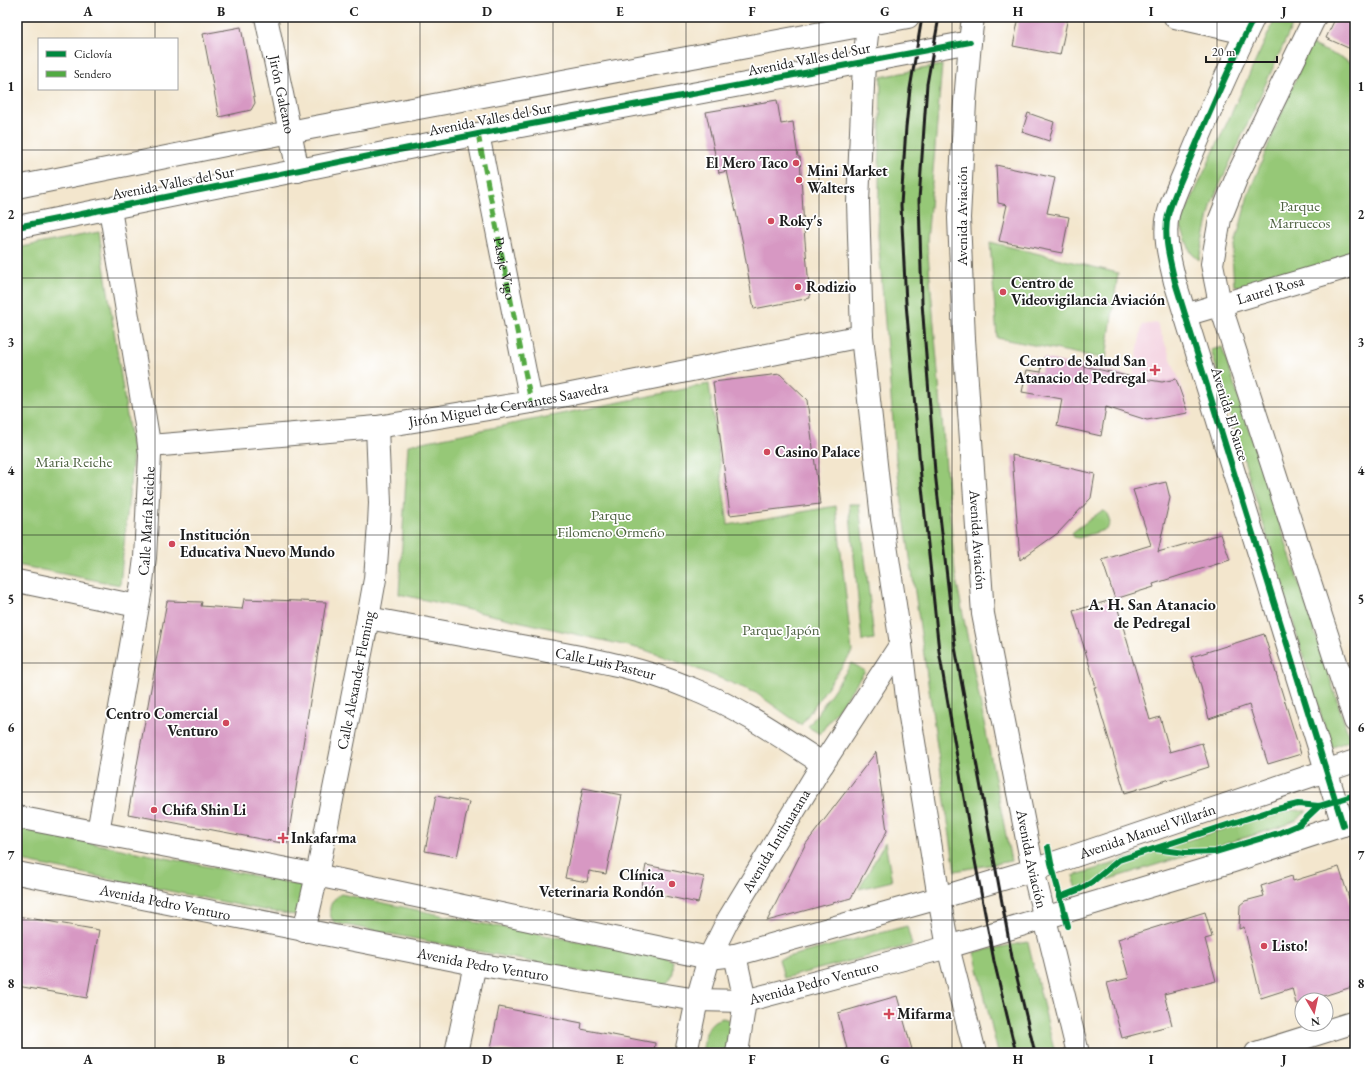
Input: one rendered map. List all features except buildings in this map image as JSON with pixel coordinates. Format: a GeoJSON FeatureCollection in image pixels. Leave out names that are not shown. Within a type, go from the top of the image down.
{"type":"FeatureCollection","features":[{"type":"Feature","properties":{"kind":"street","name":"Jirón Galeano"},"geometry":{"type":"LineString","coordinates":[[266,17],[298,171]]}},
{"type":"Feature","properties":{"kind":"street","name":"Avenida Valles del Sur"},"geometry":{"type":"LineString","coordinates":[[17,186],[869,21],[908,17]]}},
{"type":"Feature","properties":{"kind":"street","name":"Avenida Aviación"},"geometry":{"type":"LineString","coordinates":[[973,17],[965,102],[959,218],[964,339],[982,601],[984,619],[1033,870],[1078,1053]]}},
{"type":"Feature","properties":{"kind":"street"},"geometry":{"type":"LineString","coordinates":[[1175,17],[1250,25]]}},
{"type":"Feature","properties":{"kind":"street","name":"Avenida El Sauce"},"geometry":{"type":"LineString","coordinates":[[1315,17],[1238,174],[1220,219],[1212,264],[1220,304],[1355,721]]}},
{"type":"Feature","properties":{"kind":"street"},"geometry":{"type":"LineString","coordinates":[[869,21],[864,62],[858,202],[862,336],[882,519],[907,698],[948,947],[975,1053]]}},
{"type":"Feature","properties":{"kind":"street","name":"Avenida El Sauce"},"geometry":{"type":"LineString","coordinates":[[1250,25],[1197,143],[1168,216],[1166,233],[1169,257],[1185,316],[1327,770],[1349,823]]}},
{"type":"Feature","properties":{"kind":"street","name":"Avenida Valles del Sur"},"geometry":{"type":"LineString","coordinates":[[17,227],[478,134],[970,42]]}},
{"type":"Feature","properties":{"kind":"street","name":"Pasaje Vigo"},"geometry":{"type":"LineString","coordinates":[[478,134],[531,402]]}},
{"type":"Feature","properties":{"kind":"street","name":"Calle María Reiche"},"geometry":{"type":"LineString","coordinates":[[98,832],[141,589],[145,558],[150,446],[110,209]]}},
{"type":"Feature","properties":{"kind":"street","name":"Laurel Rosa"},"geometry":{"type":"LineString","coordinates":[[1185,316],[1220,304],[1355,265]]}},
{"type":"Feature","properties":{"kind":"street","name":"Jirón Miguel de Cervantes Saavedra"},"geometry":{"type":"LineString","coordinates":[[150,446],[377,427],[531,402],[862,336]]}},
{"type":"Feature","properties":{"kind":"street","name":"Calle Alexander Fleming"},"geometry":{"type":"LineString","coordinates":[[304,931],[317,875],[375,579],[380,503],[377,427]]}},
{"type":"Feature","properties":{"kind":"street"},"geometry":{"type":"LineString","coordinates":[[17,581],[137,606]]}},
{"type":"Feature","properties":{"kind":"street","name":"Calle Luis Pasteur"},"geometry":{"type":"LineString","coordinates":[[368,618],[561,653],[626,667],[670,680],[733,707],[823,764]]}},
{"type":"Feature","properties":{"kind":"street","name":"Avenida Intihuatana"},"geometry":{"type":"LineString","coordinates":[[686,1053],[697,1000],[709,958],[728,920],[817,773],[900,644]]}},
{"type":"Feature","properties":{"kind":"street","name":"Avenida Manuel Villarán"},"geometry":{"type":"LineString","coordinates":[[939,898],[1033,870],[1355,761]]}},
{"type":"Feature","properties":{"kind":"street"},"geometry":{"type":"LineString","coordinates":[[17,817],[317,875],[709,958],[735,955],[939,898]]}},
{"type":"Feature","properties":{"kind":"street"},"geometry":{"type":"LineString","coordinates":[[948,947],[1230,862],[1349,823]]}},
{"type":"Feature","properties":{"kind":"street","name":"Avenida Pedro Venturo"},"geometry":{"type":"LineString","coordinates":[[17,873],[475,964],[697,1000],[746,1001],[948,947]]}},
{"type":"Feature","properties":{"kind":"street"},"geometry":{"type":"LineString","coordinates":[[735,955],[746,1001],[737,1053]]}},
{"type":"Feature","properties":{"kind":"street"},"geometry":{"type":"LineString","coordinates":[[456,1053],[475,964]]}},
{"type":"Feature","properties":{"kind":"street"},"geometry":{"type":"LineString","coordinates":[[1256,1053],[1355,1022]]}},
{"type":"Feature","properties":{"kind":"shaded area","name":"Centro de Salud San Atanacio de Pedregal"},"geometry":{"type":"Polygon","coordinates":[[[1157,323],[1193,415],[1145,422],[1126,417],[1142,325],[1157,323]]]}},
{"type":"Feature","properties":{"kind":"green space"},"geometry":{"type":"Polygon","coordinates":[[[1276,17],[1296,17],[1212,202],[1199,260],[1191,253],[1180,224],[1276,17]]]}},
{"type":"Feature","properties":{"kind":"green space","name":"Parque Marruecos"},"geometry":{"type":"Polygon","coordinates":[[[1310,44],[1355,64],[1355,257],[1249,290],[1234,285],[1232,257],[1248,195],[1310,44]]]}},
{"type":"Feature","properties":{"kind":"green space"},"geometry":{"type":"Polygon","coordinates":[[[942,65],[927,242],[955,573],[1011,861],[955,871],[896,460],[878,236],[881,77],[942,65]]]}},
{"type":"Feature","properties":{"kind":"green space","name":"Maria Reiche"},"geometry":{"type":"Polygon","coordinates":[[[99,232],[133,455],[120,585],[17,565],[17,248],[99,232]]]}},
{"type":"Feature","properties":{"kind":"green space"},"geometry":{"type":"Polygon","coordinates":[[[990,242],[1118,273],[1106,359],[997,338],[990,242]]]}},
{"type":"Feature","properties":{"kind":"green space"},"geometry":{"type":"Polygon","coordinates":[[[1222,347],[1350,740],[1331,748],[1211,350],[1222,347]]]}},
{"type":"Feature","properties":{"kind":"green space","name":"Parque Filomeno Ormeño"},"geometry":{"type":"Polygon","coordinates":[[[709,384],[728,525],[836,506],[852,652],[801,725],[756,693],[645,650],[399,594],[408,445],[709,384]]]}},
{"type":"Feature","properties":{"kind":"green space"},"geometry":{"type":"Polygon","coordinates":[[[849,504],[859,504],[874,639],[862,641],[849,504]]]}},
{"type":"Feature","properties":{"kind":"green space"},"geometry":{"type":"Polygon","coordinates":[[[1104,511],[1107,513],[1110,523],[1107,529],[1079,538],[1074,537],[1072,533],[1074,531],[1100,512],[1104,511]]]}},
{"type":"Feature","properties":{"kind":"green space"},"geometry":{"type":"Polygon","coordinates":[[[852,663],[865,671],[820,734],[808,727],[852,663]]]}},
{"type":"Feature","properties":{"kind":"green space"},"geometry":{"type":"Polygon","coordinates":[[[1294,810],[1307,811],[1297,820],[1280,827],[1077,889],[1073,876],[1275,813],[1294,810]]]}},
{"type":"Feature","properties":{"kind":"green space"},"geometry":{"type":"Polygon","coordinates":[[[17,828],[285,882],[303,886],[306,891],[300,912],[294,915],[17,860],[17,828]]]}},
{"type":"Feature","properties":{"kind":"green space"},"geometry":{"type":"Polygon","coordinates":[[[885,842],[892,881],[859,889],[885,842]]]}},
{"type":"Feature","properties":{"kind":"green space"},"geometry":{"type":"Polygon","coordinates":[[[341,894],[484,924],[666,957],[673,961],[673,974],[667,983],[659,987],[335,923],[330,916],[330,907],[331,903],[341,894]]]}},
{"type":"Feature","properties":{"kind":"green space"},"geometry":{"type":"Polygon","coordinates":[[[907,926],[912,945],[784,978],[779,959],[907,926]]]}},
{"type":"Feature","properties":{"kind":"green space"},"geometry":{"type":"Polygon","coordinates":[[[1028,942],[1055,1053],[998,1053],[974,952],[1028,942]]]}},
{"type":"Feature","properties":{"kind":"green space"},"geometry":{"type":"Polygon","coordinates":[[[723,1018],[733,1021],[731,1053],[702,1053],[705,1036],[709,1026],[717,1020],[723,1018]]]}},
{"type":"Feature","properties":{"kind":"railway"},"geometry":{"type":"LineString","coordinates":[[922,17],[910,89],[901,205],[906,303],[921,477],[939,651],[972,845],[994,961],[1016,1053]]}},
{"type":"Feature","properties":{"kind":"railway"},"geometry":{"type":"LineString","coordinates":[[939,17],[927,84],[919,200],[922,303],[935,472],[955,647],[1012,957],[1035,1053]]}},
{"type":"Feature","properties":{"kind":"marked path"},"geometry":{"type":"LineString","coordinates":[[478,134],[531,402]]}},
{"type":"Feature","properties":{"kind":"cycle path"},"geometry":{"type":"LineString","coordinates":[[1254,17],[1221,87],[1175,194],[1168,215],[1166,232],[1169,257],[1175,282],[1343,825]]}},
{"type":"Feature","properties":{"kind":"cycle path"},"geometry":{"type":"LineString","coordinates":[[17,227],[478,134],[970,42]]}},
{"type":"Feature","properties":{"kind":"cycle path"},"geometry":{"type":"LineString","coordinates":[[1060,897],[1091,883],[1119,860],[1273,810],[1298,804],[1319,806],[1355,795]]}},
{"type":"Feature","properties":{"kind":"cycle path"},"geometry":{"type":"LineString","coordinates":[[1155,849],[1185,853],[1215,852],[1279,833],[1300,824],[1319,806]]}},
{"type":"Feature","properties":{"kind":"cycle path"},"geometry":{"type":"LineString","coordinates":[[1048,847],[1068,926]]}},
{"type":"Feature","properties":{"kind":"place","name":"El Mero Taco"},"geometry":{"type":"Point","coordinates":[796,163]}},
{"type":"Feature","properties":{"kind":"place","name":"Mini Market Walters"},"geometry":{"type":"Point","coordinates":[799,180]}},
{"type":"Feature","properties":{"kind":"place","name":"Roky's"},"geometry":{"type":"Point","coordinates":[771,221]}},
{"type":"Feature","properties":{"kind":"place","name":"Rodizio"},"geometry":{"type":"Point","coordinates":[798,287]}},
{"type":"Feature","properties":{"kind":"place","name":"Centro de Videovigilancia Aviación"},"geometry":{"type":"Point","coordinates":[1003,292]}},
{"type":"Feature","properties":{"kind":"place","name":"Centro de Salud San Atanacio de Pedregal"},"geometry":{"type":"Point","coordinates":[1155,370]}},
{"type":"Feature","properties":{"kind":"place","name":"Casino Palace"},"geometry":{"type":"Point","coordinates":[767,452]}},
{"type":"Feature","properties":{"kind":"place","name":"Institución Educativa Nuevo Mundo"},"geometry":{"type":"Point","coordinates":[172,544]}},
{"type":"Feature","properties":{"kind":"place","name":"Centro Comercial Venturo"},"geometry":{"type":"Point","coordinates":[226,723]}},
{"type":"Feature","properties":{"kind":"place","name":"Chifa Shin Li"},"geometry":{"type":"Point","coordinates":[154,810]}},
{"type":"Feature","properties":{"kind":"place","name":"Inkafarma"},"geometry":{"type":"Point","coordinates":[283,838]}},
{"type":"Feature","properties":{"kind":"place","name":"Clínica Veterinaria Rondón"},"geometry":{"type":"Point","coordinates":[672,884]}},
{"type":"Feature","properties":{"kind":"place","name":"Listo!"},"geometry":{"type":"Point","coordinates":[1264,946]}},
{"type":"Feature","properties":{"kind":"place","name":"Mifarma"},"geometry":{"type":"Point","coordinates":[889,1014]}},
{"type":"Feature","properties":{"kind":"district","name":"A. H. San Atanacio de Pedregal"},"geometry":{"type":"Point","coordinates":[1152,613]}},
{"type":"Feature","properties":{"kind":"park label","name":"Parque Japón"},"geometry":{"type":"Point","coordinates":[781,630]}}]}
